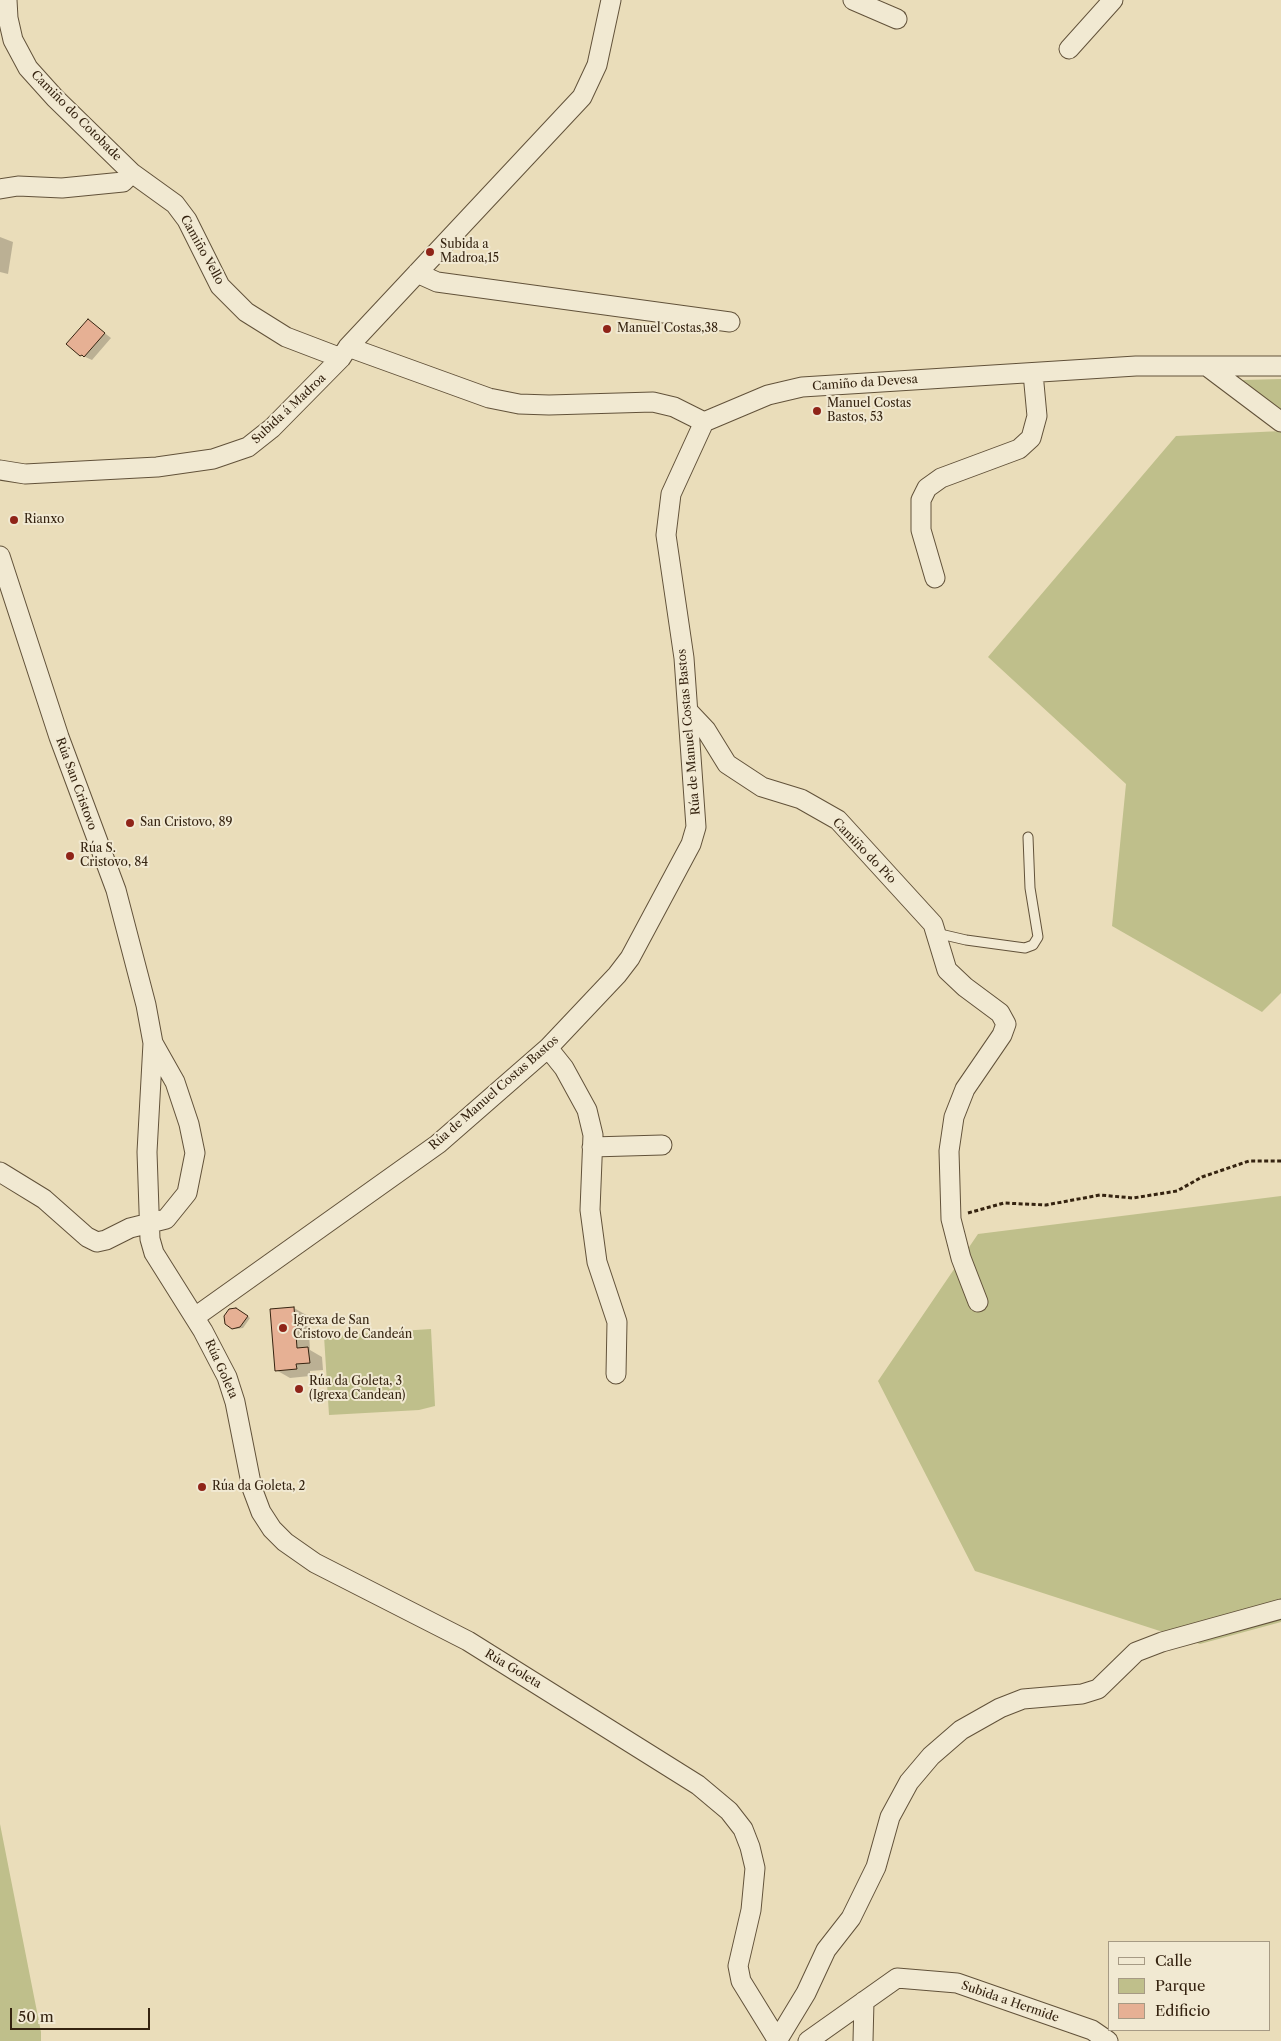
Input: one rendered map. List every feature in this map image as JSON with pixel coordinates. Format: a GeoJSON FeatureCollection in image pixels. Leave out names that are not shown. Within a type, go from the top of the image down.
{"type":"FeatureCollection","features":[{"type":"Feature","properties":{"kind":"street","name":"Camiño do Cotobade"},"geometry":{"type":"LineString","coordinates":[[7,0],[8,18],[13,40],[28,68],[55,98],[132,173]]}},
{"type":"Feature","properties":{"kind":"street","name":"Subida á Madroa"},"geometry":{"type":"LineString","coordinates":[[0,470],[25,474],[157,467],[213,459],[248,447],[272,428],[344,353],[582,97],[597,65],[611,0]]}},
{"type":"Feature","properties":{"kind":"street"},"geometry":{"type":"LineString","coordinates":[[853,0],[897,20]]}},
{"type":"Feature","properties":{"kind":"street"},"geometry":{"type":"LineString","coordinates":[[1069,49],[1114,0]]}},
{"type":"Feature","properties":{"kind":"street"},"geometry":{"type":"LineString","coordinates":[[0,189],[18,186],[62,188],[123,182],[132,173]]}},
{"type":"Feature","properties":{"kind":"street","name":"Camiño Vello"},"geometry":{"type":"LineString","coordinates":[[132,173],[175,204],[188,220],[220,286],[246,312],[286,338],[344,353]]}},
{"type":"Feature","properties":{"kind":"street"},"geometry":{"type":"LineString","coordinates":[[417,273],[437,282],[730,322]]}},
{"type":"Feature","properties":{"kind":"street"},"geometry":{"type":"LineString","coordinates":[[344,353],[489,398],[519,404],[652,402],[674,406],[704,422]]}},
{"type":"Feature","properties":{"kind":"street","name":"Camiño da Devesa"},"geometry":{"type":"LineString","coordinates":[[704,422],[768,395],[802,387],[1136,366],[1281,366]]}},
{"type":"Feature","properties":{"kind":"street"},"geometry":{"type":"LineString","coordinates":[[1208,367],[1281,422]]}},
{"type":"Feature","properties":{"kind":"street"},"geometry":{"type":"LineString","coordinates":[[935,578],[921,530],[921,500],[927,488],[941,478],[1019,449],[1032,438],[1037,416],[1033,373]]}},
{"type":"Feature","properties":{"kind":"street","name":"Rúa de Manuel Costas Bastos"},"geometry":{"type":"LineString","coordinates":[[195,1317],[438,1144],[548,1048],[617,976],[630,958],[691,844],[696,827],[697,810],[684,658],[666,535],[666,520],[671,494],[704,422]]}},
{"type":"Feature","properties":{"kind":"street","name":"Rúa San Cristovo"},"geometry":{"type":"LineString","coordinates":[[0,556],[6,602],[116,890],[134,953],[153,1043],[147,1152],[148,1224],[154,1253],[195,1317]]}},
{"type":"Feature","properties":{"kind":"street","name":"Camiño do Pío"},"geometry":{"type":"LineString","coordinates":[[689,712],[706,730],[726,764],[762,787],[800,799],[838,820],[934,924],[947,970],[965,987],[1000,1014],[1006,1024],[1002,1035],[965,1089],[954,1117],[949,1151],[951,1219],[961,1258],[978,1302]]}},
{"type":"Feature","properties":{"kind":"street","name":"Rúa San Cristovo"},"geometry":{"type":"LineString","coordinates":[[148,1224],[166,1219],[187,1193],[195,1153],[189,1124],[175,1082],[153,1043]]}},
{"type":"Feature","properties":{"kind":"street"},"geometry":{"type":"LineString","coordinates":[[548,1048],[564,1068],[587,1110],[593,1135],[590,1210],[597,1262],[617,1322],[616,1374]]}},
{"type":"Feature","properties":{"kind":"street"},"geometry":{"type":"LineString","coordinates":[[592,1147],[662,1144]]}},
{"type":"Feature","properties":{"kind":"street"},"geometry":{"type":"LineString","coordinates":[[0,1172],[44,1199],[87,1237],[97,1242],[106,1240],[130,1228],[148,1224]]}},
{"type":"Feature","properties":{"kind":"street","name":"Rúa Goleta"},"geometry":{"type":"LineString","coordinates":[[195,1317],[227,1377],[235,1402],[252,1488],[261,1512],[272,1529],[285,1542],[315,1563],[468,1641],[698,1784],[729,1811],[743,1829],[755,1868],[751,1910],[738,1966],[741,1981],[778,2041]]}},
{"type":"Feature","properties":{"kind":"street"},"geometry":{"type":"LineString","coordinates":[[778,2041],[806,1993],[826,1950],[851,1918],[872,1876],[890,1818],[909,1782],[931,1756],[961,1730],[1000,1708],[1023,1699],[1082,1694],[1098,1689],[1136,1652],[1204,1630],[1281,1609]]}},
{"type":"Feature","properties":{"kind":"street","name":"Subida a Hermide"},"geometry":{"type":"LineString","coordinates":[[808,2041],[897,1978],[957,1983],[1092,2030],[1108,2041]]}},
{"type":"Feature","properties":{"kind":"street"},"geometry":{"type":"LineString","coordinates":[[863,2041],[864,2001]]}},
{"type":"Feature","properties":{"kind":"lane"},"geometry":{"type":"LineString","coordinates":[[936,933],[966,940],[1025,948],[1033,945],[1038,937],[1032,910],[1028,837]]}},
{"type":"Feature","properties":{"kind":"path"},"geometry":{"type":"LineString","coordinates":[[951,1219],[1004,1204],[1046,1205],[1100,1195],[1133,1198],[1177,1192],[1202,1177],[1250,1161],[1281,1161]]}},
{"type":"Feature","properties":{"kind":"green space"},"geometry":{"type":"Polygon","coordinates":[[[1281,379],[1281,419],[1242,380],[1281,379]]]}},
{"type":"Feature","properties":{"kind":"green space"},"geometry":{"type":"Polygon","coordinates":[[[1281,431],[1281,993],[1262,1012],[1112,926],[1126,784],[988,657],[1176,436],[1281,431]]]}},
{"type":"Feature","properties":{"kind":"green space"},"geometry":{"type":"Polygon","coordinates":[[[1281,1196],[1281,1622],[1200,1644],[975,1571],[878,1381],[978,1234],[1281,1196]]]}},
{"type":"Feature","properties":{"kind":"green space"},"geometry":{"type":"Polygon","coordinates":[[[431,1329],[435,1406],[419,1410],[329,1415],[324,1336],[431,1329]]]}},
{"type":"Feature","properties":{"kind":"green space"},"geometry":{"type":"Polygon","coordinates":[[[0,1824],[41,2032],[41,2041],[0,2041],[0,1824]]]}},
{"type":"Feature","properties":{"kind":"building"},"geometry":{"type":"Polygon","coordinates":[[[88,319],[105,333],[84,357],[80,356],[66,344],[88,319]]]}},
{"type":"Feature","properties":{"kind":"building","name":"Igrexa de San Cristovo de Candeán"},"geometry":{"type":"Polygon","coordinates":[[[294,1307],[297,1348],[308,1347],[310,1363],[296,1364],[297,1369],[275,1371],[270,1309],[294,1307]]]}},
{"type":"Feature","properties":{"kind":"building"},"geometry":{"type":"Polygon","coordinates":[[[236,1308],[248,1316],[240,1327],[232,1329],[225,1324],[224,1316],[229,1309],[236,1308]]]}},
{"type":"Feature","properties":{"kind":"place","name":"Subida a Madroa,15"},"geometry":{"type":"Point","coordinates":[430,252]}},
{"type":"Feature","properties":{"kind":"place","name":"Manuel Costas,38"},"geometry":{"type":"Point","coordinates":[607,329]}},
{"type":"Feature","properties":{"kind":"place","name":"Manuel Costas Bastos, 53"},"geometry":{"type":"Point","coordinates":[817,411]}},
{"type":"Feature","properties":{"kind":"place","name":"Rianxo"},"geometry":{"type":"Point","coordinates":[14,520]}},
{"type":"Feature","properties":{"kind":"place","name":"San Cristovo, 89"},"geometry":{"type":"Point","coordinates":[130,823]}},
{"type":"Feature","properties":{"kind":"place","name":"Rúa S. Cristovo, 84"},"geometry":{"type":"Point","coordinates":[70,856]}},
{"type":"Feature","properties":{"kind":"place","name":"Igrexa de San Cristovo de Candeán"},"geometry":{"type":"Point","coordinates":[283,1328]}},
{"type":"Feature","properties":{"kind":"place","name":"Rúa da Goleta, 3 (Igrexa Candean)"},"geometry":{"type":"Point","coordinates":[299,1389]}},
{"type":"Feature","properties":{"kind":"place","name":"Rúa da Goleta, 2"},"geometry":{"type":"Point","coordinates":[202,1487]}}]}
